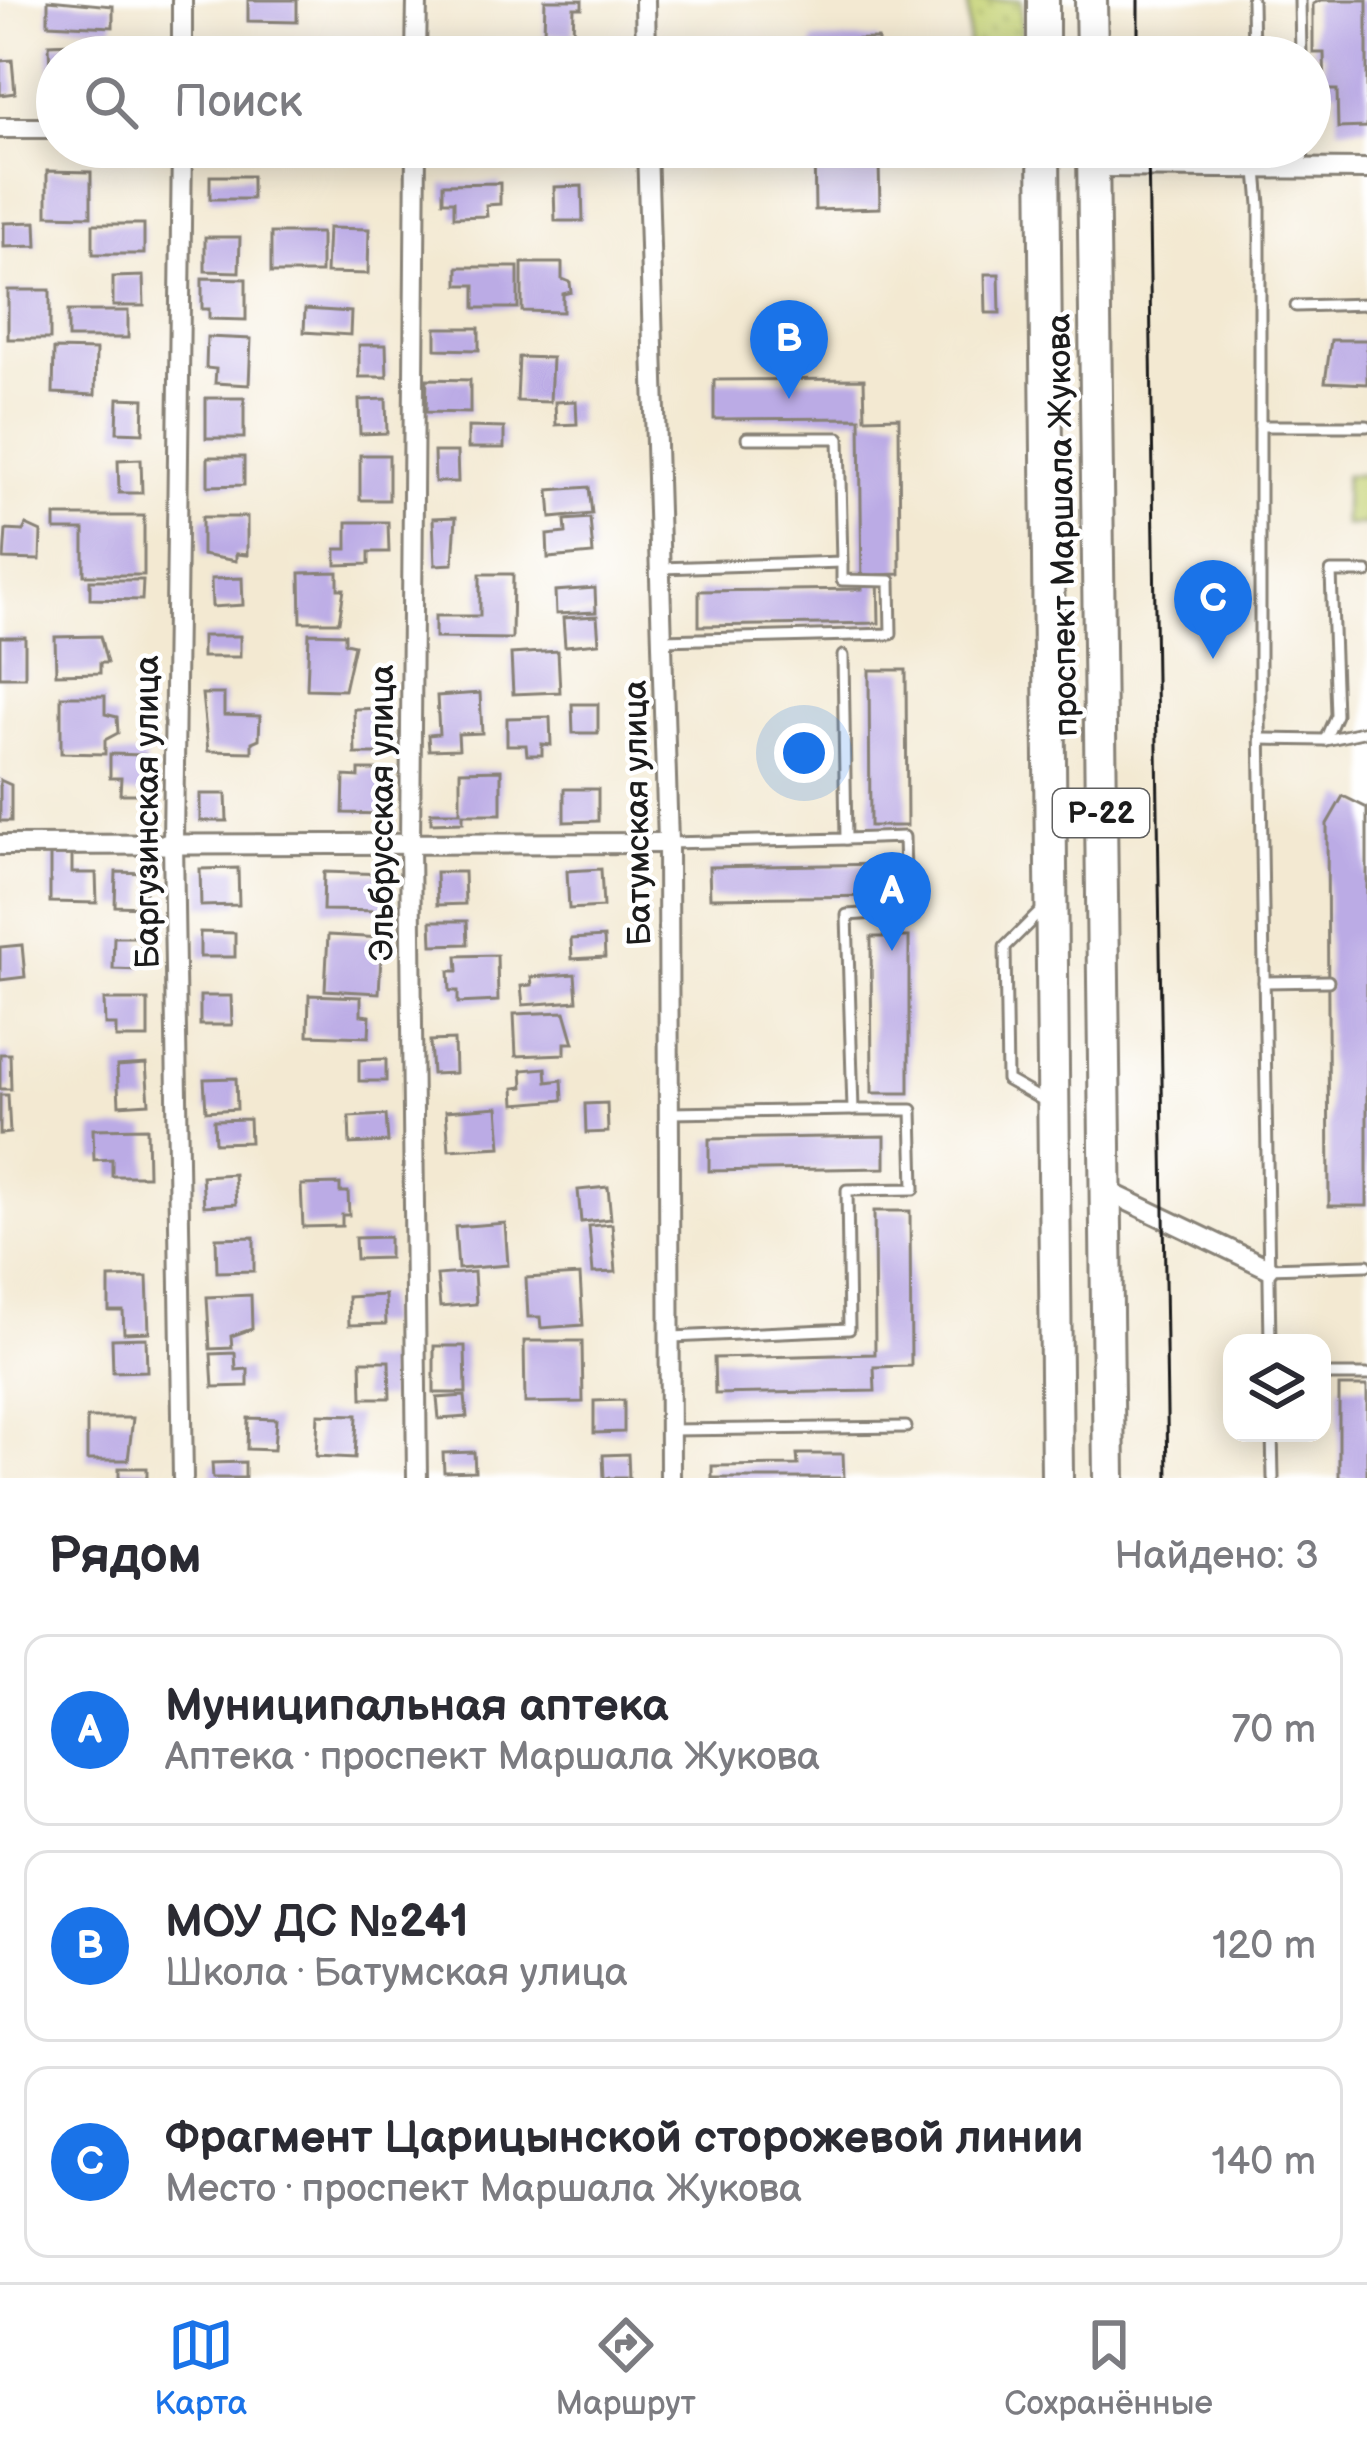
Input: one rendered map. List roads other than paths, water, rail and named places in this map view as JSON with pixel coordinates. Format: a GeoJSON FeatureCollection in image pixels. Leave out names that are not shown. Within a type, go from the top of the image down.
{"type":"FeatureCollection","features":[{"type":"Feature","properties":{"kind":"highway"},"geometry":{"type":"LineString","coordinates":[[1043,0],[1043,36]]}},
{"type":"Feature","properties":{"kind":"highway"},"geometry":{"type":"LineString","coordinates":[[1091,0],[1092,36]]}},
{"type":"Feature","properties":{"kind":"highway","name":"проспект Маршала Жукова"},"geometry":{"type":"LineString","coordinates":[[1044,168],[1058,1478]]}},
{"type":"Feature","properties":{"kind":"highway","name":"проспект Маршала Жукова"},"geometry":{"type":"LineString","coordinates":[[1093,168],[1109,1478]]}},
{"type":"Feature","properties":{"kind":"street"},"geometry":{"type":"LineString","coordinates":[[182,0],[182,36]]}},
{"type":"Feature","properties":{"kind":"street"},"geometry":{"type":"LineString","coordinates":[[416,36],[417,0]]}},
{"type":"Feature","properties":{"kind":"street"},"geometry":{"type":"LineString","coordinates":[[645,0],[646,36]]}},
{"type":"Feature","properties":{"kind":"street"},"geometry":{"type":"LineString","coordinates":[[0,128],[36,128]]}},
{"type":"Feature","properties":{"kind":"street","name":"Баргузинская улица"},"geometry":{"type":"LineString","coordinates":[[182,168],[173,842],[182,1478]]}},
{"type":"Feature","properties":{"kind":"street","name":"Эльбрусская улица"},"geometry":{"type":"LineString","coordinates":[[416,168],[410,843],[417,1478]]}},
{"type":"Feature","properties":{"kind":"street","name":"Батумская улица"},"geometry":{"type":"LineString","coordinates":[[648,168],[668,843],[670,1478]]}},
{"type":"Feature","properties":{"kind":"street"},"geometry":{"type":"LineString","coordinates":[[1257,168],[1367,169]]}},
{"type":"Feature","properties":{"kind":"street"},"geometry":{"type":"LineString","coordinates":[[0,845],[668,843]]}},
{"type":"Feature","properties":{"kind":"street"},"geometry":{"type":"LineString","coordinates":[[1105,1190],[1268,1268]]}},
{"type":"Feature","properties":{"kind":"lane"},"geometry":{"type":"LineString","coordinates":[[1252,0],[1252,36]]}},
{"type":"Feature","properties":{"kind":"lane"},"geometry":{"type":"LineString","coordinates":[[1300,0],[1301,36]]}},
{"type":"Feature","properties":{"kind":"lane"},"geometry":{"type":"LineString","coordinates":[[1257,168],[1270,1334]]}},
{"type":"Feature","properties":{"kind":"lane"},"geometry":{"type":"LineString","coordinates":[[1296,306],[1367,304]]}},
{"type":"Feature","properties":{"kind":"lane"},"geometry":{"type":"LineString","coordinates":[[1260,426],[1367,425]]}},
{"type":"Feature","properties":{"kind":"lane"},"geometry":{"type":"LineString","coordinates":[[662,640],[891,634],[890,581],[842,580],[839,437],[747,438]]}},
{"type":"Feature","properties":{"kind":"lane"},"geometry":{"type":"LineString","coordinates":[[660,568],[842,562]]}},
{"type":"Feature","properties":{"kind":"lane"},"geometry":{"type":"LineString","coordinates":[[1325,740],[1336,715],[1331,572],[1367,572]]}},
{"type":"Feature","properties":{"kind":"lane"},"geometry":{"type":"LineString","coordinates":[[843,656],[846,839]]}},
{"type":"Feature","properties":{"kind":"lane"},"geometry":{"type":"LineString","coordinates":[[1261,739],[1325,740],[1367,731]]}},
{"type":"Feature","properties":{"kind":"lane"},"geometry":{"type":"LineString","coordinates":[[668,843],[904,837],[907,911],[847,915],[853,1110]]}},
{"type":"Feature","properties":{"kind":"lane"},"geometry":{"type":"LineString","coordinates":[[1052,900],[1005,947],[1007,1080],[1054,1106]]}},
{"type":"Feature","properties":{"kind":"lane"},"geometry":{"type":"LineString","coordinates":[[1264,982],[1328,981]]}},
{"type":"Feature","properties":{"kind":"lane"},"geometry":{"type":"LineString","coordinates":[[669,1113],[912,1110],[914,1189],[847,1190],[849,1329],[670,1337]]}},
{"type":"Feature","properties":{"kind":"lane"},"geometry":{"type":"LineString","coordinates":[[1268,1268],[1367,1265]]}},
{"type":"Feature","properties":{"kind":"lane"},"geometry":{"type":"LineString","coordinates":[[1331,1375],[1367,1375]]}},
{"type":"Feature","properties":{"kind":"lane"},"geometry":{"type":"LineString","coordinates":[[670,1430],[906,1427]]}},
{"type":"Feature","properties":{"kind":"lane"},"geometry":{"type":"LineString","coordinates":[[1272,1442],[1274,1478]]}},
{"type":"Feature","properties":{"kind":"tram line"},"geometry":{"type":"LineString","coordinates":[[1138,0],[1138,36]]}},
{"type":"Feature","properties":{"kind":"tram line"},"geometry":{"type":"LineString","coordinates":[[1148,168],[1168,1478]]}},
{"type":"Feature","properties":{"kind":"place","name":"МОУ ДС №241"},"geometry":{"type":"Point","coordinates":[789,399]}},
{"type":"Feature","properties":{"kind":"place","name":"Фрагмент Царицынской сторожевой линии"},"geometry":{"type":"Point","coordinates":[1213,659]}},
{"type":"Feature","properties":{"kind":"place","name":"Муниципальная аптека"},"geometry":{"type":"Point","coordinates":[892,951]}}]}
